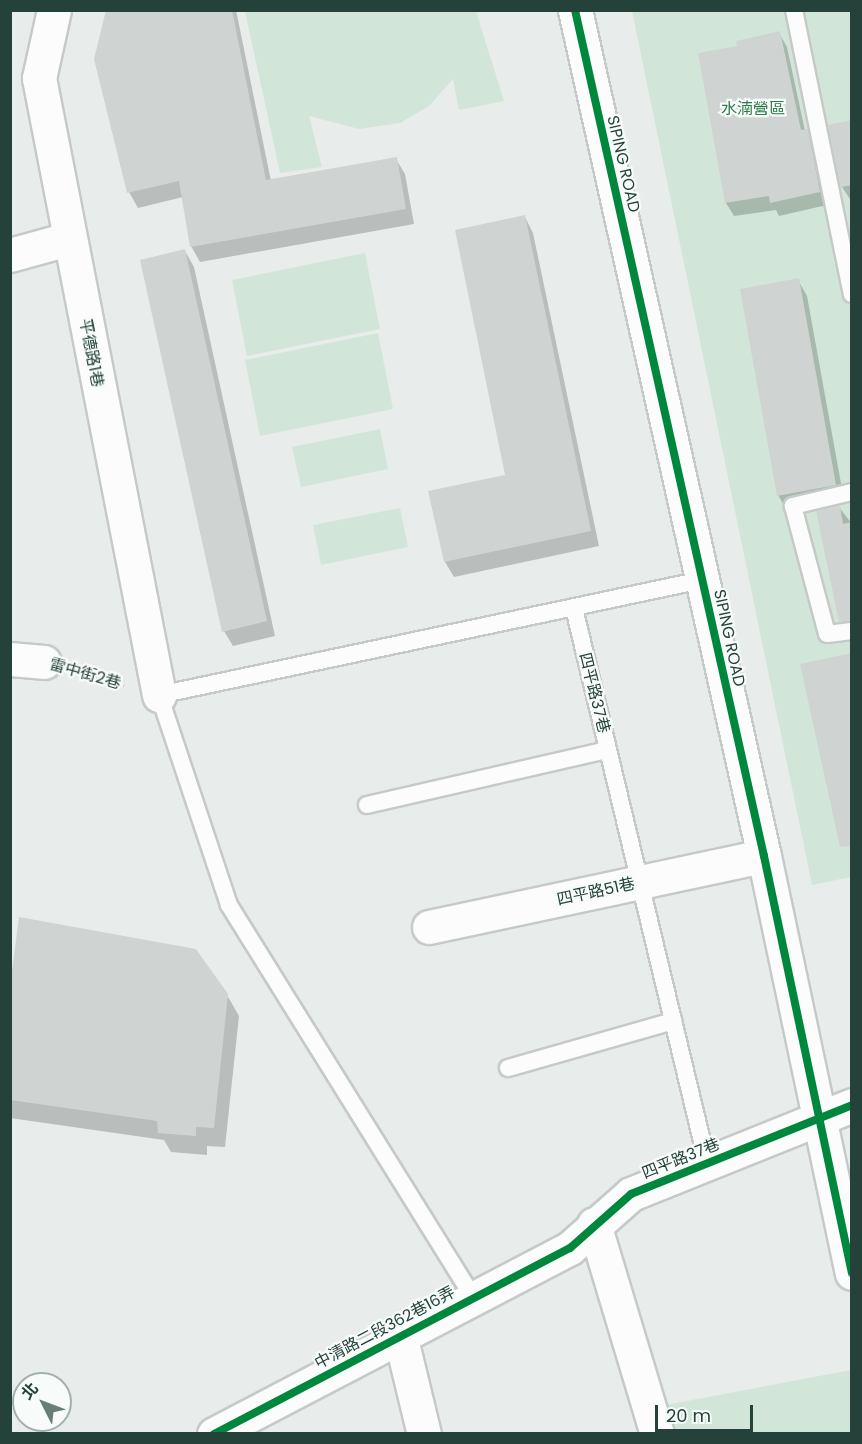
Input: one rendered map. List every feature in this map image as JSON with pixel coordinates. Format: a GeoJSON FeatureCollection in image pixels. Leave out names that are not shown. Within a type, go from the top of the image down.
{"type":"FeatureCollection","features":[{"type":"Feature","properties":{"kind":"street","name":"平德路1巷"},"geometry":{"type":"LineString","coordinates":[[54,10],[39,78],[68,239],[159,695]]}},
{"type":"Feature","properties":{"kind":"street","name":"SIPING ROAD"},"geometry":{"type":"LineString","coordinates":[[575,10],[764,856],[852,1273]]}},
{"type":"Feature","properties":{"kind":"street"},"geometry":{"type":"LineString","coordinates":[[10,255],[68,239]]}},
{"type":"Feature","properties":{"kind":"street","name":"雷中街2巷"},"geometry":{"type":"LineString","coordinates":[[10,659],[44,662]]}},
{"type":"Feature","properties":{"kind":"street","name":"四平路51巷"},"geometry":{"type":"LineString","coordinates":[[429,927],[764,856]]}},
{"type":"Feature","properties":{"kind":"street","name":"四平路37巷"},"geometry":{"type":"LineString","coordinates":[[570,1248],[594,1224],[631,1194],[852,1105]]}},
{"type":"Feature","properties":{"kind":"street"},"geometry":{"type":"LineString","coordinates":[[594,1224],[657,1434]]}},
{"type":"Feature","properties":{"kind":"street","name":"中清路二段362巷16弄"},"geometry":{"type":"LineString","coordinates":[[214,1434],[570,1248]]}},
{"type":"Feature","properties":{"kind":"street"},"geometry":{"type":"LineString","coordinates":[[400,1335],[424,1434]]}},
{"type":"Feature","properties":{"kind":"lane"},"geometry":{"type":"LineString","coordinates":[[794,10],[845,216],[852,294]]}},
{"type":"Feature","properties":{"kind":"lane"},"geometry":{"type":"LineString","coordinates":[[852,492],[793,506],[827,634],[852,631]]}},
{"type":"Feature","properties":{"kind":"lane"},"geometry":{"type":"LineString","coordinates":[[473,1297],[229,905],[159,695],[702,580]]}},
{"type":"Feature","properties":{"kind":"lane","name":"四平路37巷"},"geometry":{"type":"LineString","coordinates":[[574,608],[707,1162]]}},
{"type":"Feature","properties":{"kind":"lane"},"geometry":{"type":"LineString","coordinates":[[367,805],[608,750]]}},
{"type":"Feature","properties":{"kind":"lane"},"geometry":{"type":"LineString","coordinates":[[508,1068],[673,1021]]}},
{"type":"Feature","properties":{"kind":"green space"},"geometry":{"type":"Polygon","coordinates":[[[245,11],[476,11],[504,101],[459,110],[453,79],[429,106],[400,123],[359,129],[309,116],[322,167],[280,173],[245,11]]]}},
{"type":"Feature","properties":{"kind":"green space","name":"水湳營區"},"geometry":{"type":"Polygon","coordinates":[[[632,11],[851,11],[851,877],[812,885],[632,11]]]}},
{"type":"Feature","properties":{"kind":"green space"},"geometry":{"type":"Polygon","coordinates":[[[365,253],[380,329],[247,356],[232,280],[365,253]]]}},
{"type":"Feature","properties":{"kind":"green space"},"geometry":{"type":"Polygon","coordinates":[[[378,333],[393,409],[260,436],[245,360],[378,333]]]}},
{"type":"Feature","properties":{"kind":"green space"},"geometry":{"type":"Polygon","coordinates":[[[380,429],[388,469],[301,487],[292,447],[380,429]]]}},
{"type":"Feature","properties":{"kind":"green space"},"geometry":{"type":"Polygon","coordinates":[[[400,508],[408,547],[321,565],[313,525],[400,508]]]}},
{"type":"Feature","properties":{"kind":"green space"},"geometry":{"type":"Polygon","coordinates":[[[851,1370],[851,1433],[669,1433],[660,1406],[851,1370]]]}},
{"type":"Feature","properties":{"kind":"building"},"geometry":{"type":"Polygon","coordinates":[[[106,10],[232,10],[266,180],[397,157],[406,209],[190,247],[179,181],[127,193],[94,59],[106,10]]]}},
{"type":"Feature","properties":{"kind":"building"},"geometry":{"type":"Polygon","coordinates":[[[780,31],[801,130],[808,129],[820,192],[770,203],[769,196],[725,203],[698,53],[737,46],[736,41],[780,31]]]}},
{"type":"Feature","properties":{"kind":"building"},"geometry":{"type":"Polygon","coordinates":[[[852,120],[852,185],[841,187],[828,125],[852,120]]]}},
{"type":"Feature","properties":{"kind":"building"},"geometry":{"type":"Polygon","coordinates":[[[525,215],[591,531],[444,562],[428,491],[505,475],[455,230],[525,215]]]}},
{"type":"Feature","properties":{"kind":"building"},"geometry":{"type":"Polygon","coordinates":[[[185,249],[267,621],[222,632],[140,260],[185,249]]]}},
{"type":"Feature","properties":{"kind":"building"},"geometry":{"type":"Polygon","coordinates":[[[799,278],[836,485],[777,496],[740,289],[799,278]]]}},
{"type":"Feature","properties":{"kind":"building"},"geometry":{"type":"Polygon","coordinates":[[[840,506],[843,524],[852,522],[852,621],[839,622],[816,511],[840,506]]]}},
{"type":"Feature","properties":{"kind":"building"},"geometry":{"type":"Polygon","coordinates":[[[852,653],[852,846],[840,847],[800,664],[852,653]]]}},
{"type":"Feature","properties":{"kind":"building"},"geometry":{"type":"Polygon","coordinates":[[[19,917],[196,949],[228,994],[214,1128],[196,1127],[196,1136],[158,1133],[157,1121],[10,1100],[10,986],[19,917]]]}},
{"type":"Feature","properties":{"kind":"cycle path"},"geometry":{"type":"LineString","coordinates":[[575,10],[764,856],[852,1273]]}},
{"type":"Feature","properties":{"kind":"cycle path"},"geometry":{"type":"LineString","coordinates":[[214,1434],[570,1248],[631,1194],[852,1105]]}}]}
